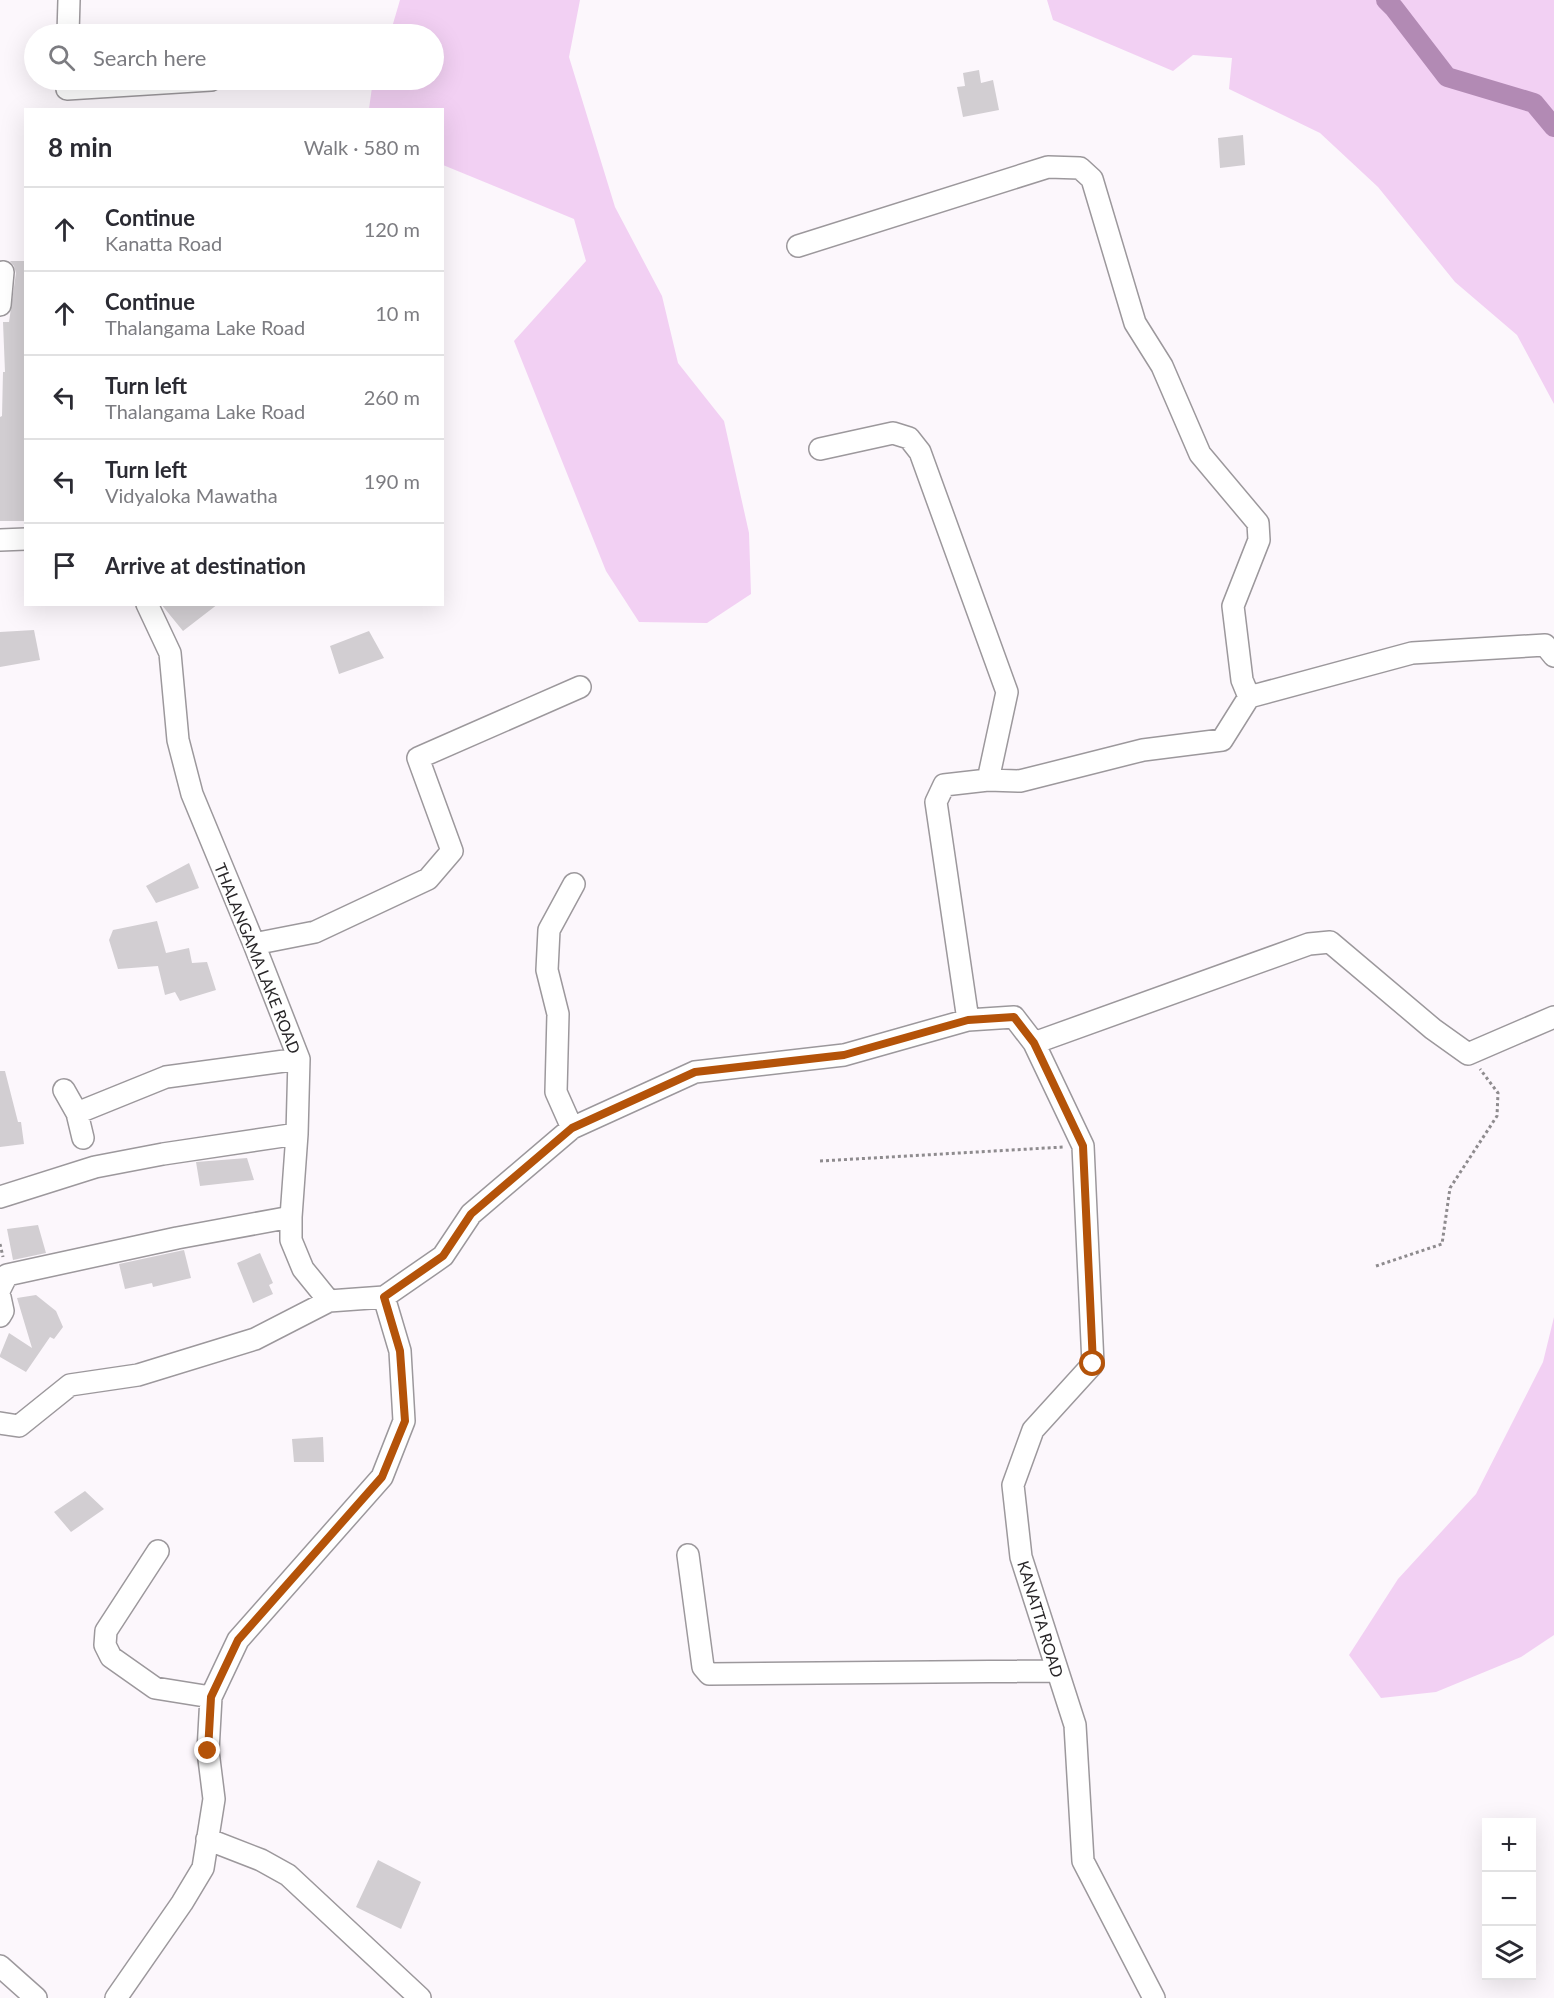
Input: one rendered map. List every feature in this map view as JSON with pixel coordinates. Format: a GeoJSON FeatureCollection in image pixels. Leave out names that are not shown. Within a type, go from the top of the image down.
{"type":"FeatureCollection","features":[{"type":"Feature","properties":{"kind":"street"},"geometry":{"type":"LineString","coordinates":[[68,24],[69,0]]}},
{"type":"Feature","properties":{"kind":"street"},"geometry":{"type":"LineString","coordinates":[[67,93],[100,90]]}},
{"type":"Feature","properties":{"kind":"street"},"geometry":{"type":"LineString","coordinates":[[798,246],[1048,167],[1080,168],[1092,179],[1136,323],[1162,366],[1200,454],[1258,523],[1259,540],[1233,606],[1242,680],[1249,697]]}},
{"type":"Feature","properties":{"kind":"street"},"geometry":{"type":"LineString","coordinates":[[0,305],[3,272]]}},
{"type":"Feature","properties":{"kind":"street"},"geometry":{"type":"LineString","coordinates":[[819,449],[893,433],[909,438],[920,452],[1007,692],[988,780]]}},
{"type":"Feature","properties":{"kind":"street"},"geometry":{"type":"LineString","coordinates":[[0,540],[24,539]]}},
{"type":"Feature","properties":{"kind":"street","name":"THALANGAMA LAKE ROAD"},"geometry":{"type":"LineString","coordinates":[[148,606],[171,652],[178,740],[192,794],[299,1059],[291,1240],[303,1269],[329,1301]]}},
{"type":"Feature","properties":{"kind":"street"},"geometry":{"type":"LineString","coordinates":[[968,1020],[936,802],[944,785],[988,780],[1020,782],[1143,750],[1222,740],[1249,697],[1412,653],[1545,645],[1554,656]]}},
{"type":"Feature","properties":{"kind":"street"},"geometry":{"type":"LineString","coordinates":[[254,944],[315,932],[428,879],[452,851],[418,758],[580,687]]}},
{"type":"Feature","properties":{"kind":"street"},"geometry":{"type":"LineString","coordinates":[[572,1128],[556,1092],[558,1014],[547,970],[549,930],[574,884]]}},
{"type":"Feature","properties":{"kind":"street"},"geometry":{"type":"LineString","coordinates":[[0,1423],[19,1426],[70,1385],[138,1375],[255,1339],[329,1301],[384,1297],[443,1256],[471,1214],[572,1128],[695,1072],[844,1055],[968,1020],[1014,1017],[1034,1043],[1309,944],[1330,942],[1433,1029],[1468,1054],[1554,1017]]}},
{"type":"Feature","properties":{"kind":"street","name":"KANATTA ROAD"},"geometry":{"type":"LineString","coordinates":[[1034,1043],[1083,1146],[1093,1364],[1033,1430],[1013,1485],[1021,1557],[1075,1725],[1083,1861],[1154,1998]]}},
{"type":"Feature","properties":{"kind":"street"},"geometry":{"type":"LineString","coordinates":[[77,1113],[166,1077],[299,1059]]}},
{"type":"Feature","properties":{"kind":"street"},"geometry":{"type":"LineString","coordinates":[[64,1090],[77,1113],[83,1138]]}},
{"type":"Feature","properties":{"kind":"street"},"geometry":{"type":"LineString","coordinates":[[0,1197],[95,1167],[163,1154],[297,1134]]}},
{"type":"Feature","properties":{"kind":"street"},"geometry":{"type":"LineString","coordinates":[[0,1289],[7,1275],[177,1238],[291,1217]]}},
{"type":"Feature","properties":{"kind":"street"},"geometry":{"type":"LineString","coordinates":[[116,1998],[182,1903],[202,1868],[214,1799],[208,1751],[211,1697],[238,1640],[382,1477],[405,1421],[400,1351],[384,1297]]}},
{"type":"Feature","properties":{"kind":"street"},"geometry":{"type":"LineString","coordinates":[[0,1298],[3,1311],[0,1316]]}},
{"type":"Feature","properties":{"kind":"street"},"geometry":{"type":"LineString","coordinates":[[159,1551],[106,1631],[105,1645],[111,1658],[155,1688],[211,1697]]}},
{"type":"Feature","properties":{"kind":"street"},"geometry":{"type":"LineString","coordinates":[[688,1555],[703,1667],[709,1674],[1057,1671]]}},
{"type":"Feature","properties":{"kind":"street"},"geometry":{"type":"LineString","coordinates":[[207,1839],[261,1860],[288,1875],[420,1998]]}},
{"type":"Feature","properties":{"kind":"street"},"geometry":{"type":"LineString","coordinates":[[0,1965],[25,1992]]}},
{"type":"Feature","properties":{"kind":"street"},"geometry":{"type":"LineString","coordinates":[[0,1977],[25,1992]]}},
{"type":"Feature","properties":{"kind":"path"},"geometry":{"type":"LineString","coordinates":[[1376,1266],[1442,1244],[1450,1188],[1497,1116],[1498,1094],[1468,1054]]}},
{"type":"Feature","properties":{"kind":"path"},"geometry":{"type":"LineString","coordinates":[[820,1161],[1083,1146]]}},
{"type":"Feature","properties":{"kind":"shaded area"},"geometry":{"type":"Polygon","coordinates":[[[400,0],[580,0],[569,57],[615,207],[662,296],[678,363],[724,421],[749,533],[751,594],[707,623],[639,622],[606,571],[514,341],[586,261],[574,219],[444,165],[444,108],[369,108],[372,90],[444,90],[444,24],[393,24],[400,0]]]}},
{"type":"Feature","properties":{"kind":"shaded area"},"geometry":{"type":"Polygon","coordinates":[[[1047,0],[1554,0],[1554,404],[1517,335],[1455,282],[1378,187],[1320,133],[1229,89],[1232,58],[1193,55],[1173,71],[1053,20],[1047,0]]]}},
{"type":"Feature","properties":{"kind":"shaded area"},"geometry":{"type":"Polygon","coordinates":[[[1554,1317],[1554,1635],[1521,1657],[1436,1692],[1381,1698],[1349,1655],[1398,1579],[1476,1494],[1543,1362],[1554,1317]]]}},
{"type":"Feature","properties":{"kind":"building"},"geometry":{"type":"Polygon","coordinates":[[[979,70],[981,83],[993,80],[999,110],[963,117],[957,87],[965,86],[963,73],[979,70]]]}},
{"type":"Feature","properties":{"kind":"building"},"geometry":{"type":"Polygon","coordinates":[[[1243,135],[1245,165],[1220,168],[1218,138],[1243,135]]]}},
{"type":"Feature","properties":{"kind":"building"},"geometry":{"type":"Polygon","coordinates":[[[10,261],[24,261],[24,521],[0,521],[0,417],[2,416],[3,372],[5,372],[3,322],[9,322],[16,273],[10,261]]]}},
{"type":"Feature","properties":{"kind":"building"},"geometry":{"type":"Polygon","coordinates":[[[163,606],[215,606],[183,631],[163,606]]]}},
{"type":"Feature","properties":{"kind":"building"},"geometry":{"type":"Polygon","coordinates":[[[34,630],[40,660],[0,667],[0,632],[34,630]]]}},
{"type":"Feature","properties":{"kind":"building"},"geometry":{"type":"Polygon","coordinates":[[[369,631],[384,658],[339,674],[330,646],[369,631]]]}},
{"type":"Feature","properties":{"kind":"building"},"geometry":{"type":"Polygon","coordinates":[[[189,863],[199,888],[156,903],[146,886],[189,863]]]}},
{"type":"Feature","properties":{"kind":"building"},"geometry":{"type":"Polygon","coordinates":[[[157,921],[166,953],[189,948],[192,963],[207,962],[216,990],[180,1001],[175,992],[165,995],[158,966],[118,969],[109,940],[113,930],[157,921]]]}},
{"type":"Feature","properties":{"kind":"building"},"geometry":{"type":"Polygon","coordinates":[[[0,1071],[5,1071],[18,1122],[21,1122],[24,1144],[0,1147],[0,1071]]]}},
{"type":"Feature","properties":{"kind":"building"},"geometry":{"type":"Polygon","coordinates":[[[247,1158],[254,1180],[200,1186],[196,1162],[247,1158]]]}},
{"type":"Feature","properties":{"kind":"building"},"geometry":{"type":"Polygon","coordinates":[[[38,1225],[46,1253],[13,1260],[7,1229],[38,1225]]]}},
{"type":"Feature","properties":{"kind":"building"},"geometry":{"type":"Polygon","coordinates":[[[184,1250],[191,1278],[153,1287],[152,1283],[125,1289],[119,1264],[184,1250]]]}},
{"type":"Feature","properties":{"kind":"building"},"geometry":{"type":"Polygon","coordinates":[[[260,1253],[273,1283],[269,1285],[273,1294],[253,1303],[237,1263],[260,1253]]]}},
{"type":"Feature","properties":{"kind":"building"},"geometry":{"type":"Polygon","coordinates":[[[36,1295],[56,1311],[63,1327],[54,1339],[50,1337],[26,1372],[0,1355],[9,1333],[32,1348],[17,1298],[36,1295]]]}},
{"type":"Feature","properties":{"kind":"building"},"geometry":{"type":"Polygon","coordinates":[[[323,1437],[324,1462],[294,1462],[292,1439],[323,1437]]]}},
{"type":"Feature","properties":{"kind":"building"},"geometry":{"type":"Polygon","coordinates":[[[85,1491],[104,1509],[71,1532],[54,1512],[85,1491]]]}},
{"type":"Feature","properties":{"kind":"building"},"geometry":{"type":"Polygon","coordinates":[[[378,1860],[421,1882],[401,1929],[356,1907],[378,1860]]]}},
{"type":"Feature","properties":{"kind":"waterway"},"geometry":{"type":"LineString","coordinates":[[1386,0],[1447,77],[1534,103],[1554,127]]}},
{"type":"Feature","properties":{"kind":"route"},"geometry":{"type":"LineString","coordinates":[[208,1751],[211,1697],[238,1640],[382,1477],[405,1421],[400,1351],[384,1297],[443,1256],[471,1214],[572,1128],[695,1072],[844,1055],[968,1020],[1014,1017],[1034,1043],[1083,1146],[1093,1364]]}}]}
